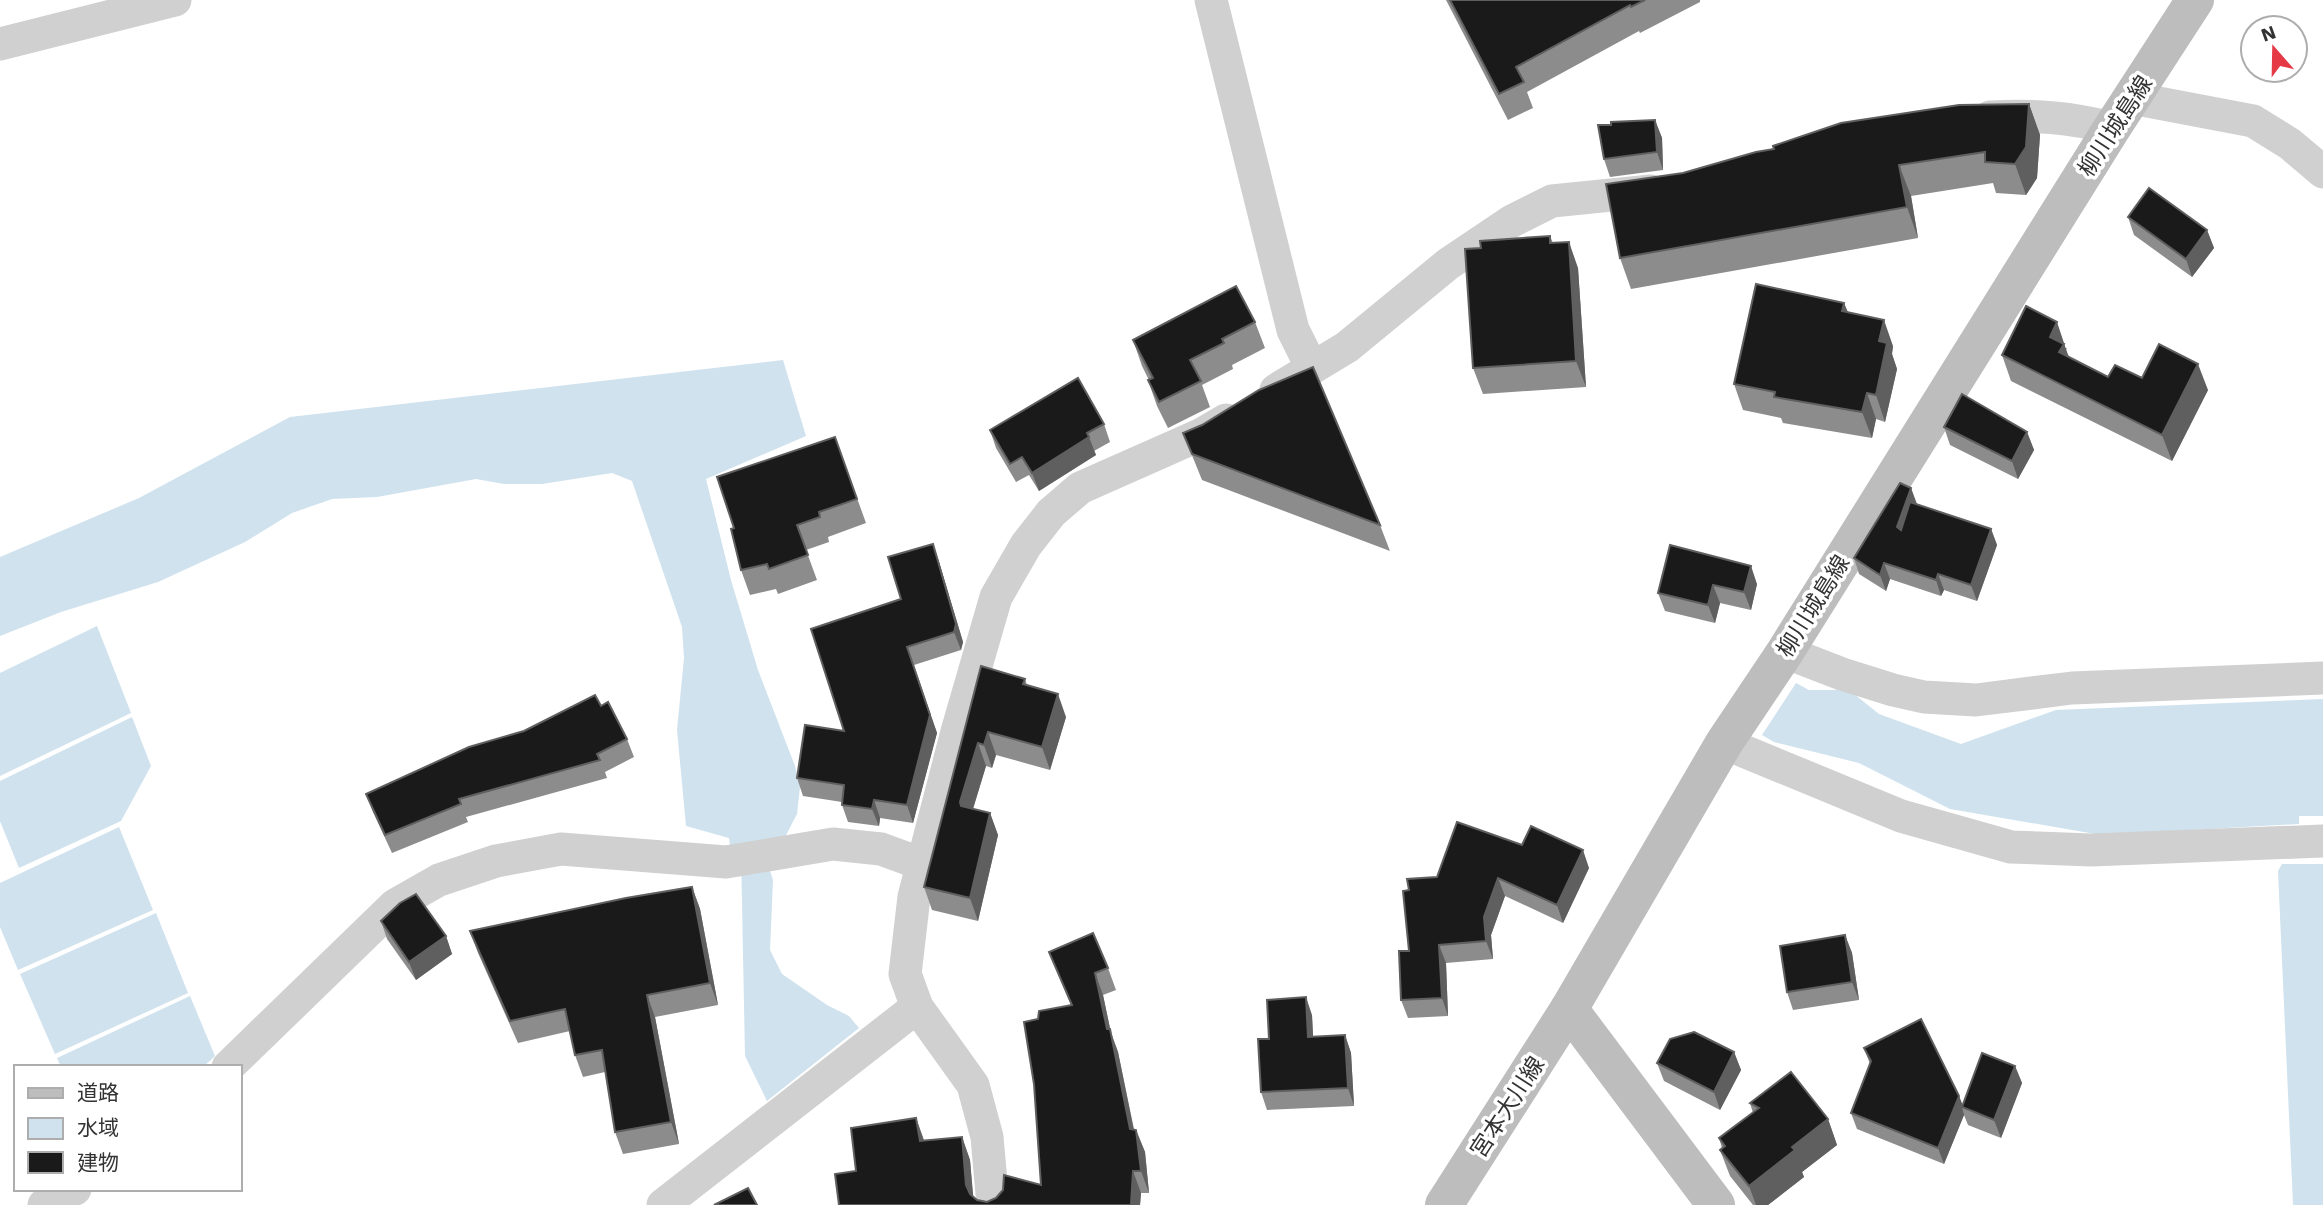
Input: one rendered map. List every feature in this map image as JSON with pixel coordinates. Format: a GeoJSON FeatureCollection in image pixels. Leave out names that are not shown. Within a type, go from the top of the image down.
{"type":"FeatureCollection","features":[{"type":"Feature","properties":{"kind":"main road","name":"柳川城島線"},"geometry":{"type":"LineString","coordinates":[[1569,1009],[1727,738],[1785,652],[2195,0]]}},
{"type":"Feature","properties":{"kind":"main road","name":"宮本大川線"},"geometry":{"type":"LineString","coordinates":[[1444,1205],[1569,1009]]}},
{"type":"Feature","properties":{"kind":"main road"},"geometry":{"type":"LineString","coordinates":[[1569,1009],[1716,1205]]}},
{"type":"Feature","properties":{"kind":"street"},"geometry":{"type":"LineString","coordinates":[[0,44],[175,0]]}},
{"type":"Feature","properties":{"kind":"street"},"geometry":{"type":"LineString","coordinates":[[1211,0],[1293,330],[1312,368]]}},
{"type":"Feature","properties":{"kind":"street"},"geometry":{"type":"LineString","coordinates":[[1957,119],[2030,116],[2075,119],[2122,113],[2253,121],[2290,144],[2323,172]]}},
{"type":"Feature","properties":{"kind":"street"},"geometry":{"type":"LineString","coordinates":[[993,1205],[987,1137],[973,1085],[917,1007],[905,974],[914,897],[996,597],[1026,545],[1051,513],[1080,488],[1202,434],[1347,347],[1448,264],[1512,221],[1552,201],[1638,194],[1676,187]]}},
{"type":"Feature","properties":{"kind":"street"},"geometry":{"type":"LineString","coordinates":[[1785,652],[1893,690],[1924,697],[1962,699],[2013,696],[2071,688],[2323,678]]}},
{"type":"Feature","properties":{"kind":"street"},"geometry":{"type":"LineString","coordinates":[[1727,738],[1901,816],[2011,847],[2091,850],[2323,841]]}},
{"type":"Feature","properties":{"kind":"street"},"geometry":{"type":"LineString","coordinates":[[230,1065],[396,905],[439,880],[496,861],[561,849],[726,862],[833,844],[881,849],[922,864]]}},
{"type":"Feature","properties":{"kind":"street"},"geometry":{"type":"LineString","coordinates":[[663,1205],[917,1007]]}},
{"type":"Feature","properties":{"kind":"street"},"geometry":{"type":"LineString","coordinates":[[44,1205],[71,1191]]}},
{"type":"Feature","properties":{"kind":"water"},"geometry":{"type":"Polygon","coordinates":[[[783,360],[806,436],[706,479],[731,580],[758,670],[795,766],[800,787],[797,814],[769,868],[773,880],[770,950],[782,974],[827,1005],[849,1016],[859,1028],[767,1101],[745,1056],[741,852],[731,852],[729,838],[686,826],[677,730],[684,658],[682,627],[632,481],[612,473],[542,484],[504,484],[476,479],[377,497],[332,499],[292,513],[245,542],[158,582],[61,612],[0,636],[0,557],[139,498],[290,417],[783,360]]]}},
{"type":"Feature","properties":{"kind":"water"},"geometry":{"type":"Polygon","coordinates":[[[97,626],[131,713],[0,776],[0,673],[97,626]]]}},
{"type":"Feature","properties":{"kind":"water"},"geometry":{"type":"Polygon","coordinates":[[[1796,683],[1809,690],[1849,690],[1879,714],[1961,744],[2056,710],[2323,699],[2323,816],[2299,816],[2299,824],[2101,835],[1950,809],[1859,763],[1774,742],[1762,735],[1796,683]]]}},
{"type":"Feature","properties":{"kind":"water"},"geometry":{"type":"Polygon","coordinates":[[[132,717],[151,766],[121,821],[19,868],[0,821],[0,781],[132,717]]]}},
{"type":"Feature","properties":{"kind":"water"},"geometry":{"type":"Polygon","coordinates":[[[119,827],[153,910],[18,970],[0,927],[0,883],[119,827]]]}},
{"type":"Feature","properties":{"kind":"water"},"geometry":{"type":"Polygon","coordinates":[[[2282,864],[2323,864],[2323,1205],[2293,1205],[2278,871],[2282,864]]]}},
{"type":"Feature","properties":{"kind":"water"},"geometry":{"type":"Polygon","coordinates":[[[156,913],[188,993],[55,1054],[20,974],[156,913]]]}},
{"type":"Feature","properties":{"kind":"water"},"geometry":{"type":"Polygon","coordinates":[[[190,996],[215,1056],[205,1065],[60,1065],[57,1058],[190,996]]]}},
{"type":"Feature","properties":{"kind":"building"},"geometry":{"type":"Polygon","coordinates":[[[1450,0],[1645,0],[1631,7],[1630,5],[1516,67],[1524,82],[1499,94],[1450,0]]]}},
{"type":"Feature","properties":{"kind":"building"},"geometry":{"type":"Polygon","coordinates":[[[2029,104],[2026,147],[2015,164],[1985,162],[1985,152],[1899,165],[1907,207],[1620,258],[1606,184],[1683,173],[1774,149],[1773,146],[1841,123],[1959,105],[2029,104]]]}},
{"type":"Feature","properties":{"kind":"building"},"geometry":{"type":"Polygon","coordinates":[[[1655,120],[1657,152],[1604,159],[1598,125],[1655,120]]]}},
{"type":"Feature","properties":{"kind":"building"},"geometry":{"type":"Polygon","coordinates":[[[2149,188],[2207,230],[2186,259],[2128,217],[2149,188]]]}},
{"type":"Feature","properties":{"kind":"building"},"geometry":{"type":"Polygon","coordinates":[[[1550,236],[1550,243],[1569,242],[1576,361],[1473,368],[1465,249],[1481,248],[1480,241],[1550,236]]]}},
{"type":"Feature","properties":{"kind":"building"},"geometry":{"type":"Polygon","coordinates":[[[1756,284],[1844,303],[1842,311],[1884,320],[1879,341],[1887,343],[1876,395],[1867,393],[1862,412],[1774,397],[1775,392],[1734,384],[1756,284]]]}},
{"type":"Feature","properties":{"kind":"building"},"geometry":{"type":"Polygon","coordinates":[[[1236,286],[1255,322],[1222,339],[1224,343],[1190,360],[1201,381],[1159,402],[1148,380],[1153,378],[1133,340],[1236,286]]]}},
{"type":"Feature","properties":{"kind":"building"},"geometry":{"type":"Polygon","coordinates":[[[2026,306],[2057,322],[2050,337],[2064,344],[2059,352],[2108,377],[2115,365],[2142,378],[2159,344],[2198,364],[2162,435],[2002,355],[2026,306]]]}},
{"type":"Feature","properties":{"kind":"building"},"geometry":{"type":"Polygon","coordinates":[[[1313,367],[1380,525],[1192,454],[1183,433],[1202,425],[1259,390],[1313,367]]]}},
{"type":"Feature","properties":{"kind":"building"},"geometry":{"type":"Polygon","coordinates":[[[1078,378],[1104,424],[1087,433],[1089,437],[1032,473],[1022,457],[1010,464],[990,430],[1078,378]]]}},
{"type":"Feature","properties":{"kind":"building"},"geometry":{"type":"Polygon","coordinates":[[[1962,394],[2027,432],[2012,461],[1944,427],[1962,394]]]}},
{"type":"Feature","properties":{"kind":"building"},"geometry":{"type":"Polygon","coordinates":[[[835,437],[857,499],[819,512],[820,517],[797,525],[808,555],[769,569],[767,564],[741,570],[731,529],[734,528],[717,477],[835,437]]]}},
{"type":"Feature","properties":{"kind":"building"},"geometry":{"type":"Polygon","coordinates":[[[1900,483],[1911,488],[1897,527],[1901,530],[1910,502],[1991,529],[1971,585],[1938,574],[1936,580],[1884,563],[1880,575],[1854,558],[1900,483]]]}},
{"type":"Feature","properties":{"kind":"building"},"geometry":{"type":"Polygon","coordinates":[[[933,544],[956,624],[954,632],[907,647],[930,715],[907,805],[874,800],[872,809],[842,805],[844,785],[797,778],[805,725],[844,731],[811,629],[901,599],[888,557],[933,544]]]}},
{"type":"Feature","properties":{"kind":"building"},"geometry":{"type":"Polygon","coordinates":[[[1670,545],[1751,566],[1744,592],[1713,585],[1708,605],[1658,593],[1670,545]]]}},
{"type":"Feature","properties":{"kind":"building"},"geometry":{"type":"Polygon","coordinates":[[[981,666],[1025,679],[1023,684],[1058,694],[1042,747],[988,732],[984,745],[978,743],[960,802],[961,806],[990,813],[970,898],[924,887],[981,666]]]}},
{"type":"Feature","properties":{"kind":"building"},"geometry":{"type":"Polygon","coordinates":[[[595,695],[601,706],[608,702],[627,739],[597,754],[600,760],[459,799],[461,804],[385,835],[366,794],[469,747],[524,731],[595,695]]]}},
{"type":"Feature","properties":{"kind":"building"},"geometry":{"type":"Polygon","coordinates":[[[1457,822],[1522,845],[1531,826],[1583,850],[1557,905],[1498,878],[1484,917],[1486,941],[1439,945],[1442,998],[1401,1000],[1399,951],[1409,951],[1403,891],[1409,890],[1407,879],[1437,877],[1457,822]]]}},
{"type":"Feature","properties":{"kind":"building"},"geometry":{"type":"Polygon","coordinates":[[[692,887],[710,983],[647,995],[671,1122],[615,1132],[602,1050],[575,1055],[565,1009],[510,1021],[470,931],[692,887]]]}},
{"type":"Feature","properties":{"kind":"building"},"geometry":{"type":"Polygon","coordinates":[[[416,894],[446,936],[409,962],[381,921],[400,903],[416,894]]]}},
{"type":"Feature","properties":{"kind":"building"},"geometry":{"type":"Polygon","coordinates":[[[1093,933],[1108,968],[1095,973],[1107,1029],[1110,1029],[1130,1129],[1136,1130],[1141,1171],[1133,1171],[1131,1205],[839,1205],[835,1174],[856,1171],[851,1128],[916,1118],[920,1141],[962,1137],[966,1185],[977,1200],[987,1202],[996,1198],[1003,1190],[1004,1175],[1041,1185],[1034,1084],[1024,1022],[1038,1019],[1039,1011],[1072,1005],[1049,952],[1093,933]]]}},
{"type":"Feature","properties":{"kind":"building"},"geometry":{"type":"Polygon","coordinates":[[[1845,935],[1852,982],[1787,992],[1780,946],[1845,935]]]}},
{"type":"Feature","properties":{"kind":"building"},"geometry":{"type":"Polygon","coordinates":[[[1306,997],[1308,1037],[1345,1035],[1348,1088],[1261,1092],[1258,1039],[1269,1039],[1267,1000],[1306,997]]]}},
{"type":"Feature","properties":{"kind":"building"},"geometry":{"type":"Polygon","coordinates":[[[1921,1019],[1959,1096],[1938,1148],[1851,1113],[1871,1061],[1864,1048],[1921,1019]]]}},
{"type":"Feature","properties":{"kind":"building"},"geometry":{"type":"Polygon","coordinates":[[[1694,1032],[1734,1052],[1714,1092],[1657,1063],[1670,1039],[1694,1032]]]}},
{"type":"Feature","properties":{"kind":"building"},"geometry":{"type":"Polygon","coordinates":[[[1982,1053],[2015,1066],[1994,1120],[1962,1107],[1982,1053]]]}},
{"type":"Feature","properties":{"kind":"building"},"geometry":{"type":"Polygon","coordinates":[[[1791,1072],[1828,1119],[1792,1147],[1795,1150],[1749,1186],[1720,1150],[1725,1146],[1719,1138],[1759,1108],[1750,1103],[1791,1072]]]}},
{"type":"Feature","properties":{"kind":"building"},"geometry":{"type":"Polygon","coordinates":[[[748,1188],[757,1205],[714,1205],[748,1188]]]}}]}
